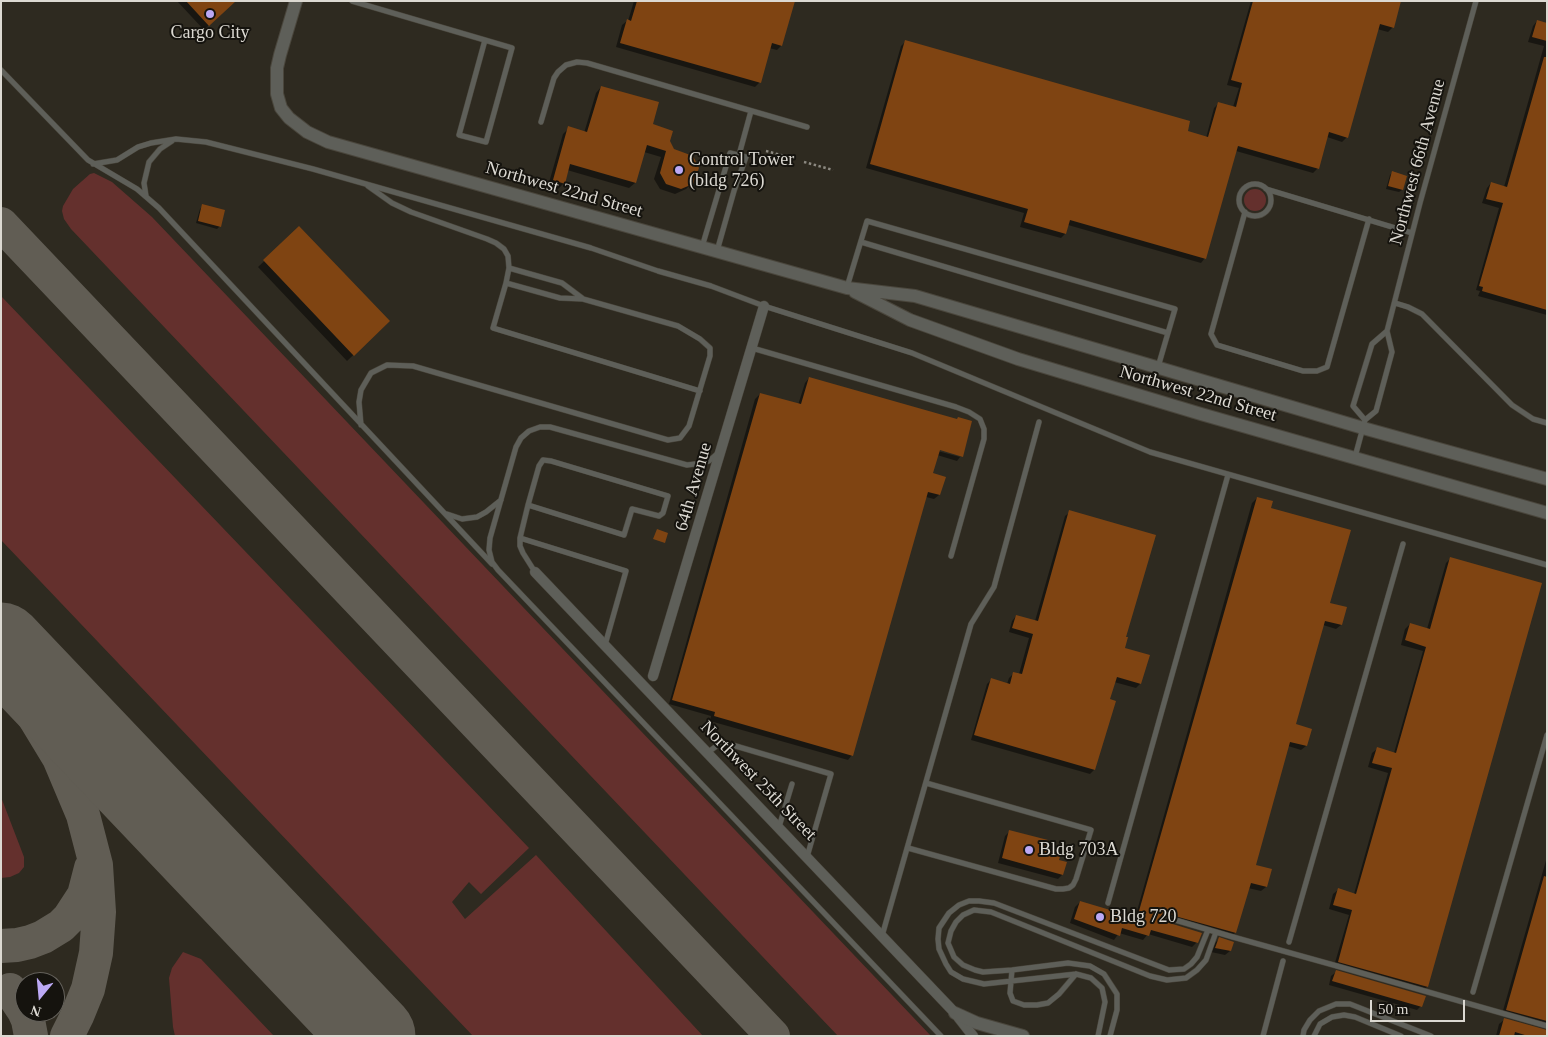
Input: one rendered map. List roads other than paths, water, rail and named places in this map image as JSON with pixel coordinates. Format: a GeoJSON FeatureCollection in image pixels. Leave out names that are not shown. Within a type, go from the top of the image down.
{"type":"FeatureCollection","features":[{"type":"Feature","properties":{"kind":"street","name":"Northwest 22nd Street"},"geometry":{"type":"LineString","coordinates":[[296,1],[278,68],[278,94],[281,108],[298,126],[328,142],[847,288],[915,296],[1158,368],[1364,424],[1547,478]]}},
{"type":"Feature","properties":{"kind":"street","name":"Northwest 22nd Street"},"geometry":{"type":"LineString","coordinates":[[847,288],[910,320],[1018,359],[1547,513]]}},
{"type":"Feature","properties":{"kind":"street","name":"64th Avenue"},"geometry":{"type":"LineString","coordinates":[[653,676],[764,306]]}},
{"type":"Feature","properties":{"kind":"street","name":"Northwest 25th Street"},"geometry":{"type":"LineString","coordinates":[[535,572],[955,1013],[973,1036]]}},
{"type":"Feature","properties":{"kind":"street","name":"Northwest 25th Street"},"geometry":{"type":"LineString","coordinates":[[955,1013],[977,1023],[1023,1036]]}},
{"type":"Feature","properties":{"kind":"lane"},"geometry":{"type":"LineString","coordinates":[[352,1],[485,40],[512,48],[486,142],[459,135],[485,40]]}},
{"type":"Feature","properties":{"kind":"lane","name":"Northwest 66th Avenue"},"geometry":{"type":"LineString","coordinates":[[1355,457],[1364,424],[1376,411],[1392,352],[1387,331],[1476,1]]}},
{"type":"Feature","properties":{"kind":"lane"},"geometry":{"type":"LineString","coordinates":[[541,122],[554,78],[566,65],[577,62],[587,63],[807,127]]}},
{"type":"Feature","properties":{"kind":"lane"},"geometry":{"type":"LineString","coordinates":[[1,70],[73,146],[94,164],[128,183],[146,196],[442,511],[941,1036]]}},
{"type":"Feature","properties":{"kind":"lane"},"geometry":{"type":"LineString","coordinates":[[739,155],[751,111]]}},
{"type":"Feature","properties":{"kind":"lane"},"geometry":{"type":"LineString","coordinates":[[94,164],[117,160],[151,143],[176,139],[216,144],[313,169],[591,248],[912,353],[950,367],[1134,446],[1165,457],[1547,565]]}},
{"type":"Feature","properties":{"kind":"lane"},"geometry":{"type":"LineString","coordinates":[[146,196],[144,183],[149,162],[160,149],[176,139]]}},
{"type":"Feature","properties":{"kind":"lane"},"geometry":{"type":"LineString","coordinates":[[702,247],[730,153],[739,155],[746,157],[717,251]]}},
{"type":"Feature","properties":{"kind":"lane"},"geometry":{"type":"LineString","coordinates":[[363,183],[392,203],[411,212],[496,243],[504,249],[508,256],[509,268],[493,328],[700,391]]}},
{"type":"Feature","properties":{"kind":"lane"},"geometry":{"type":"LineString","coordinates":[[1266,189],[1270,194],[1271,200],[1268,209],[1260,215],[1250,215],[1245,212],[1240,204],[1241,193],[1253,184],[1412,233]]}},
{"type":"Feature","properties":{"kind":"lane"},"geometry":{"type":"LineString","coordinates":[[1245,212],[1211,334],[1217,345],[1303,371],[1317,372],[1327,367],[1369,219]]}},
{"type":"Feature","properties":{"kind":"lane"},"geometry":{"type":"LineString","coordinates":[[847,288],[868,221],[1175,309],[1158,368]]}},
{"type":"Feature","properties":{"kind":"lane"},"geometry":{"type":"LineString","coordinates":[[861,242],[1168,333]]}},
{"type":"Feature","properties":{"kind":"lane"},"geometry":{"type":"LineString","coordinates":[[509,268],[562,283],[583,299]]}},
{"type":"Feature","properties":{"kind":"lane"},"geometry":{"type":"LineString","coordinates":[[361,425],[359,402],[361,390],[371,373],[387,365],[413,366],[668,440],[680,438],[689,426],[710,356],[710,348],[700,339],[678,326],[583,299],[560,298],[506,283]]}},
{"type":"Feature","properties":{"kind":"lane"},"geometry":{"type":"LineString","coordinates":[[1395,302],[1422,314],[1512,405],[1533,419],[1547,423]]}},
{"type":"Feature","properties":{"kind":"lane","name":"Northwest 66th Avenue"},"geometry":{"type":"LineString","coordinates":[[1364,424],[1353,406],[1372,344],[1387,331]]}},
{"type":"Feature","properties":{"kind":"lane"},"geometry":{"type":"LineString","coordinates":[[752,348],[969,412],[980,419],[984,429],[984,439],[951,556]]}},
{"type":"Feature","properties":{"kind":"lane"},"geometry":{"type":"LineString","coordinates":[[882,936],[971,624],[994,587],[1039,422]]}},
{"type":"Feature","properties":{"kind":"lane"},"geometry":{"type":"LineString","coordinates":[[498,570],[492,562],[489,547],[490,538],[518,442],[524,434],[540,427],[555,428],[680,464],[694,465],[709,461],[722,449]]}},
{"type":"Feature","properties":{"kind":"lane"},"geometry":{"type":"LineString","coordinates":[[528,505],[624,535],[632,510],[659,516],[663,513],[668,496],[543,460],[539,466],[528,505],[520,538],[522,553],[535,572]]}},
{"type":"Feature","properties":{"kind":"lane"},"geometry":{"type":"LineString","coordinates":[[1108,903],[1228,475]]}},
{"type":"Feature","properties":{"kind":"lane"},"geometry":{"type":"LineString","coordinates":[[442,511],[455,518],[471,519],[486,512],[501,500]]}},
{"type":"Feature","properties":{"kind":"lane"},"geometry":{"type":"LineString","coordinates":[[520,538],[626,571],[605,646]]}},
{"type":"Feature","properties":{"kind":"lane"},"geometry":{"type":"LineString","coordinates":[[1289,942],[1403,544]]}},
{"type":"Feature","properties":{"kind":"lane"},"geometry":{"type":"LineString","coordinates":[[1473,992],[1547,735]]}},
{"type":"Feature","properties":{"kind":"lane"},"geometry":{"type":"LineString","coordinates":[[706,753],[722,742],[831,774],[807,857]]}},
{"type":"Feature","properties":{"kind":"lane"},"geometry":{"type":"LineString","coordinates":[[908,848],[1056,889],[1062,889],[1073,884],[1076,879],[1091,830],[926,783]]}},
{"type":"Feature","properties":{"kind":"lane"},"geometry":{"type":"LineString","coordinates":[[779,828],[792,784]]}},
{"type":"Feature","properties":{"kind":"lane"},"geometry":{"type":"LineString","coordinates":[[1098,1036],[1105,1002],[1102,988],[1091,978],[1076,974],[984,984],[963,979],[952,972],[939,949],[939,928],[943,920],[959,905],[969,901],[994,903],[1169,970],[1184,969],[1197,958],[1208,930]]}},
{"type":"Feature","properties":{"kind":"lane"},"geometry":{"type":"LineString","coordinates":[[1110,1036],[1117,1010],[1116,994],[1104,974],[1090,966],[1068,962],[983,972],[963,966],[954,957],[948,943],[956,922],[963,915],[974,910],[991,912],[1150,976],[1162,979],[1180,979],[1191,975],[1206,960],[1216,932]]}},
{"type":"Feature","properties":{"kind":"lane"},"geometry":{"type":"LineString","coordinates":[[1165,917],[1547,1026]]}},
{"type":"Feature","properties":{"kind":"lane"},"geometry":{"type":"LineString","coordinates":[[1263,1036],[1283,961]]}},
{"type":"Feature","properties":{"kind":"lane"},"geometry":{"type":"LineString","coordinates":[[1012,970],[1010,993],[1013,1001],[1024,1005],[1036,1006],[1048,1003],[1059,994],[1076,974]]}},
{"type":"Feature","properties":{"kind":"lane"},"geometry":{"type":"LineString","coordinates":[[1303,1036],[1310,1020],[1319,1011],[1336,1004],[1350,1004],[1431,1036]]}},
{"type":"Feature","properties":{"kind":"lane"},"geometry":{"type":"LineString","coordinates":[[1314,1036],[1320,1024],[1332,1017],[1344,1015],[1355,1017],[1401,1036]]}},
{"type":"Feature","properties":{"kind":"place","name":"Cargo City"},"geometry":{"type":"Point","coordinates":[210,14]}},
{"type":"Feature","properties":{"kind":"place","name":"Control Tower (bldg 726)"},"geometry":{"type":"Point","coordinates":[679,170]}},
{"type":"Feature","properties":{"kind":"place","name":"Bldg 703A"},"geometry":{"type":"Point","coordinates":[1029,850]}},
{"type":"Feature","properties":{"kind":"place","name":"Bldg 720"},"geometry":{"type":"Point","coordinates":[1100,917]}}]}
